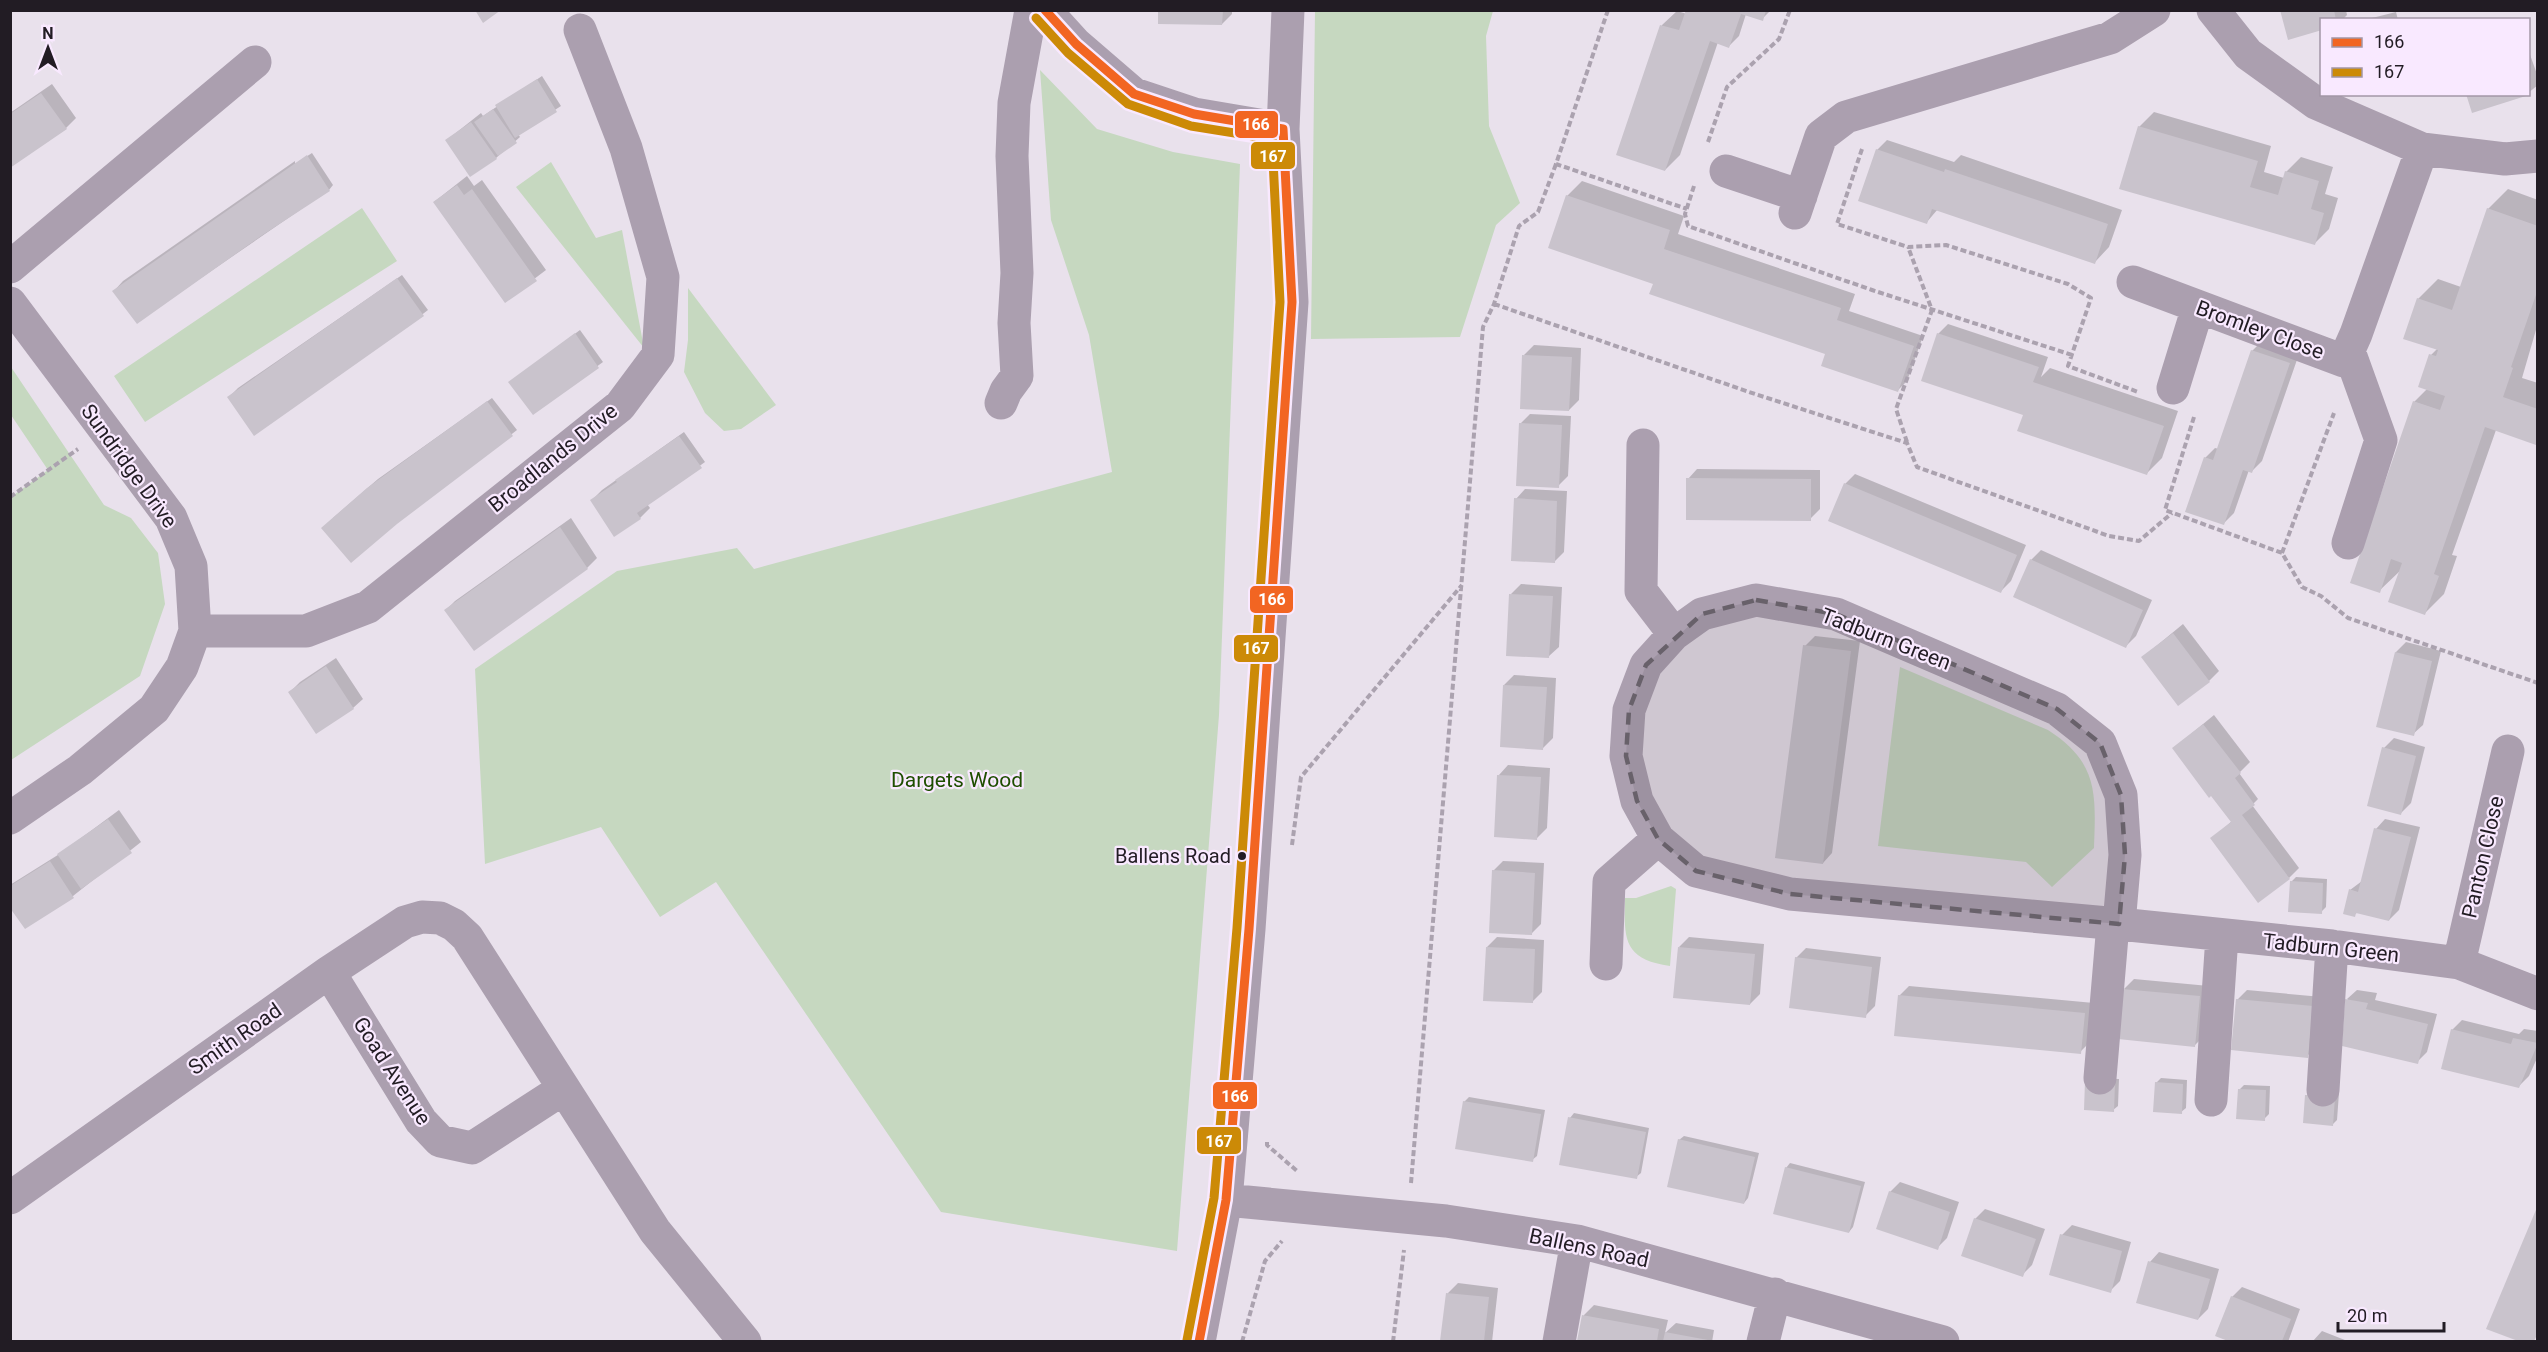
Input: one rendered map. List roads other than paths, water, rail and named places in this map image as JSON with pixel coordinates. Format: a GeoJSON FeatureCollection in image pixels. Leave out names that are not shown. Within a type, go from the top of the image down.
{"type":"FeatureCollection","features":[{"type":"Feature","properties":{"kind":"street"},"geometry":{"type":"LineString","coordinates":[[1002,402],[1006,391],[1017,376],[1014,323],[1017,273],[1012,156],[1014,103],[1031,10]]}},
{"type":"Feature","properties":{"kind":"street"},"geometry":{"type":"LineString","coordinates":[[1045,10],[1076,44],[1134,94],[1194,114],[1283,129]]}},
{"type":"Feature","properties":{"kind":"street"},"geometry":{"type":"LineString","coordinates":[[1199,1341],[1226,1200],[1249,930],[1292,302],[1283,129],[1288,10]]}},
{"type":"Feature","properties":{"kind":"street"},"geometry":{"type":"LineString","coordinates":[[1726,171],[1798,204],[1821,136],[1846,117],[2110,38],[2154,10]]}},
{"type":"Feature","properties":{"kind":"street"},"geometry":{"type":"LineString","coordinates":[[2213,10],[2248,54],[2316,103],[2422,149],[2505,159],[2538,156]]}},
{"type":"Feature","properties":{"kind":"street","name":"Broadlands Drive"},"geometry":{"type":"LineString","coordinates":[[195,631],[306,631],[368,607],[620,406],[658,355],[663,277],[626,148],[580,30]]}},
{"type":"Feature","properties":{"kind":"street"},"geometry":{"type":"LineString","coordinates":[[10,267],[255,62]]}},
{"type":"Feature","properties":{"kind":"street","name":"Bromley Close"},"geometry":{"type":"LineString","coordinates":[[2133,282],[2344,361],[2422,149]]}},
{"type":"Feature","properties":{"kind":"street","name":"Sundridge Drive"},"geometry":{"type":"LineString","coordinates":[[10,303],[171,518],[191,566],[195,631],[182,667],[154,710],[80,770],[10,818]]}},
{"type":"Feature","properties":{"kind":"street"},"geometry":{"type":"LineString","coordinates":[[2159,392],[2198,307]]}},
{"type":"Feature","properties":{"kind":"street"},"geometry":{"type":"LineString","coordinates":[[2348,543],[2381,440],[2349,351]]}},
{"type":"Feature","properties":{"kind":"street"},"geometry":{"type":"LineString","coordinates":[[1643,445],[1641,591],[1674,634]]}},
{"type":"Feature","properties":{"kind":"street","name":"Tadburn Green"},"geometry":{"type":"LineString","coordinates":[[2116,924],[2125,855],[2121,795],[2100,743],[2057,709],[1836,614],[1756,600],[1702,614],[1674,634],[1646,664],[1629,710],[1626,756],[1637,801],[1658,839],[1696,871],[1790,894],[2332,946],[2459,963],[2538,994]]}},
{"type":"Feature","properties":{"kind":"street","name":"Panton Close"},"geometry":{"type":"LineString","coordinates":[[2459,963],[2508,752]]}},
{"type":"Feature","properties":{"kind":"street"},"geometry":{"type":"LineString","coordinates":[[1606,964],[1609,882],[1658,839]]}},
{"type":"Feature","properties":{"kind":"street","name":"Smith Road"},"geometry":{"type":"LineString","coordinates":[[10,1198],[329,972],[405,922],[422,917],[440,918],[454,925],[467,937],[562,1089]]}},
{"type":"Feature","properties":{"kind":"street"},"geometry":{"type":"LineString","coordinates":[[2100,1078],[2116,924]]}},
{"type":"Feature","properties":{"kind":"street"},"geometry":{"type":"LineString","coordinates":[[2211,1100],[2222,936]]}},
{"type":"Feature","properties":{"kind":"street"},"geometry":{"type":"LineString","coordinates":[[2323,1090],[2332,946]]}},
{"type":"Feature","properties":{"kind":"street","name":"Goad Avenue"},"geometry":{"type":"LineString","coordinates":[[329,972],[421,1121],[440,1141],[472,1148],[562,1089]]}},
{"type":"Feature","properties":{"kind":"street"},"geometry":{"type":"LineString","coordinates":[[562,1089],[655,1231],[745,1341]]}},
{"type":"Feature","properties":{"kind":"street","name":"Ballens Road"},"geometry":{"type":"LineString","coordinates":[[1226,1200],[1446,1221],[1577,1241],[1943,1341]]}},
{"type":"Feature","properties":{"kind":"street"},"geometry":{"type":"LineString","coordinates":[[1559,1341],[1577,1241]]}},
{"type":"Feature","properties":{"kind":"street"},"geometry":{"type":"LineString","coordinates":[[1763,1341],[1775,1294]]}},
{"type":"Feature","properties":{"kind":"place","name":"Ballens Road"},"geometry":{"type":"Point","coordinates":[1242,856]}},
{"type":"Feature","properties":{"kind":"park label","name":"Dargets Wood"},"geometry":{"type":"Point","coordinates":[957,780]}}]}
